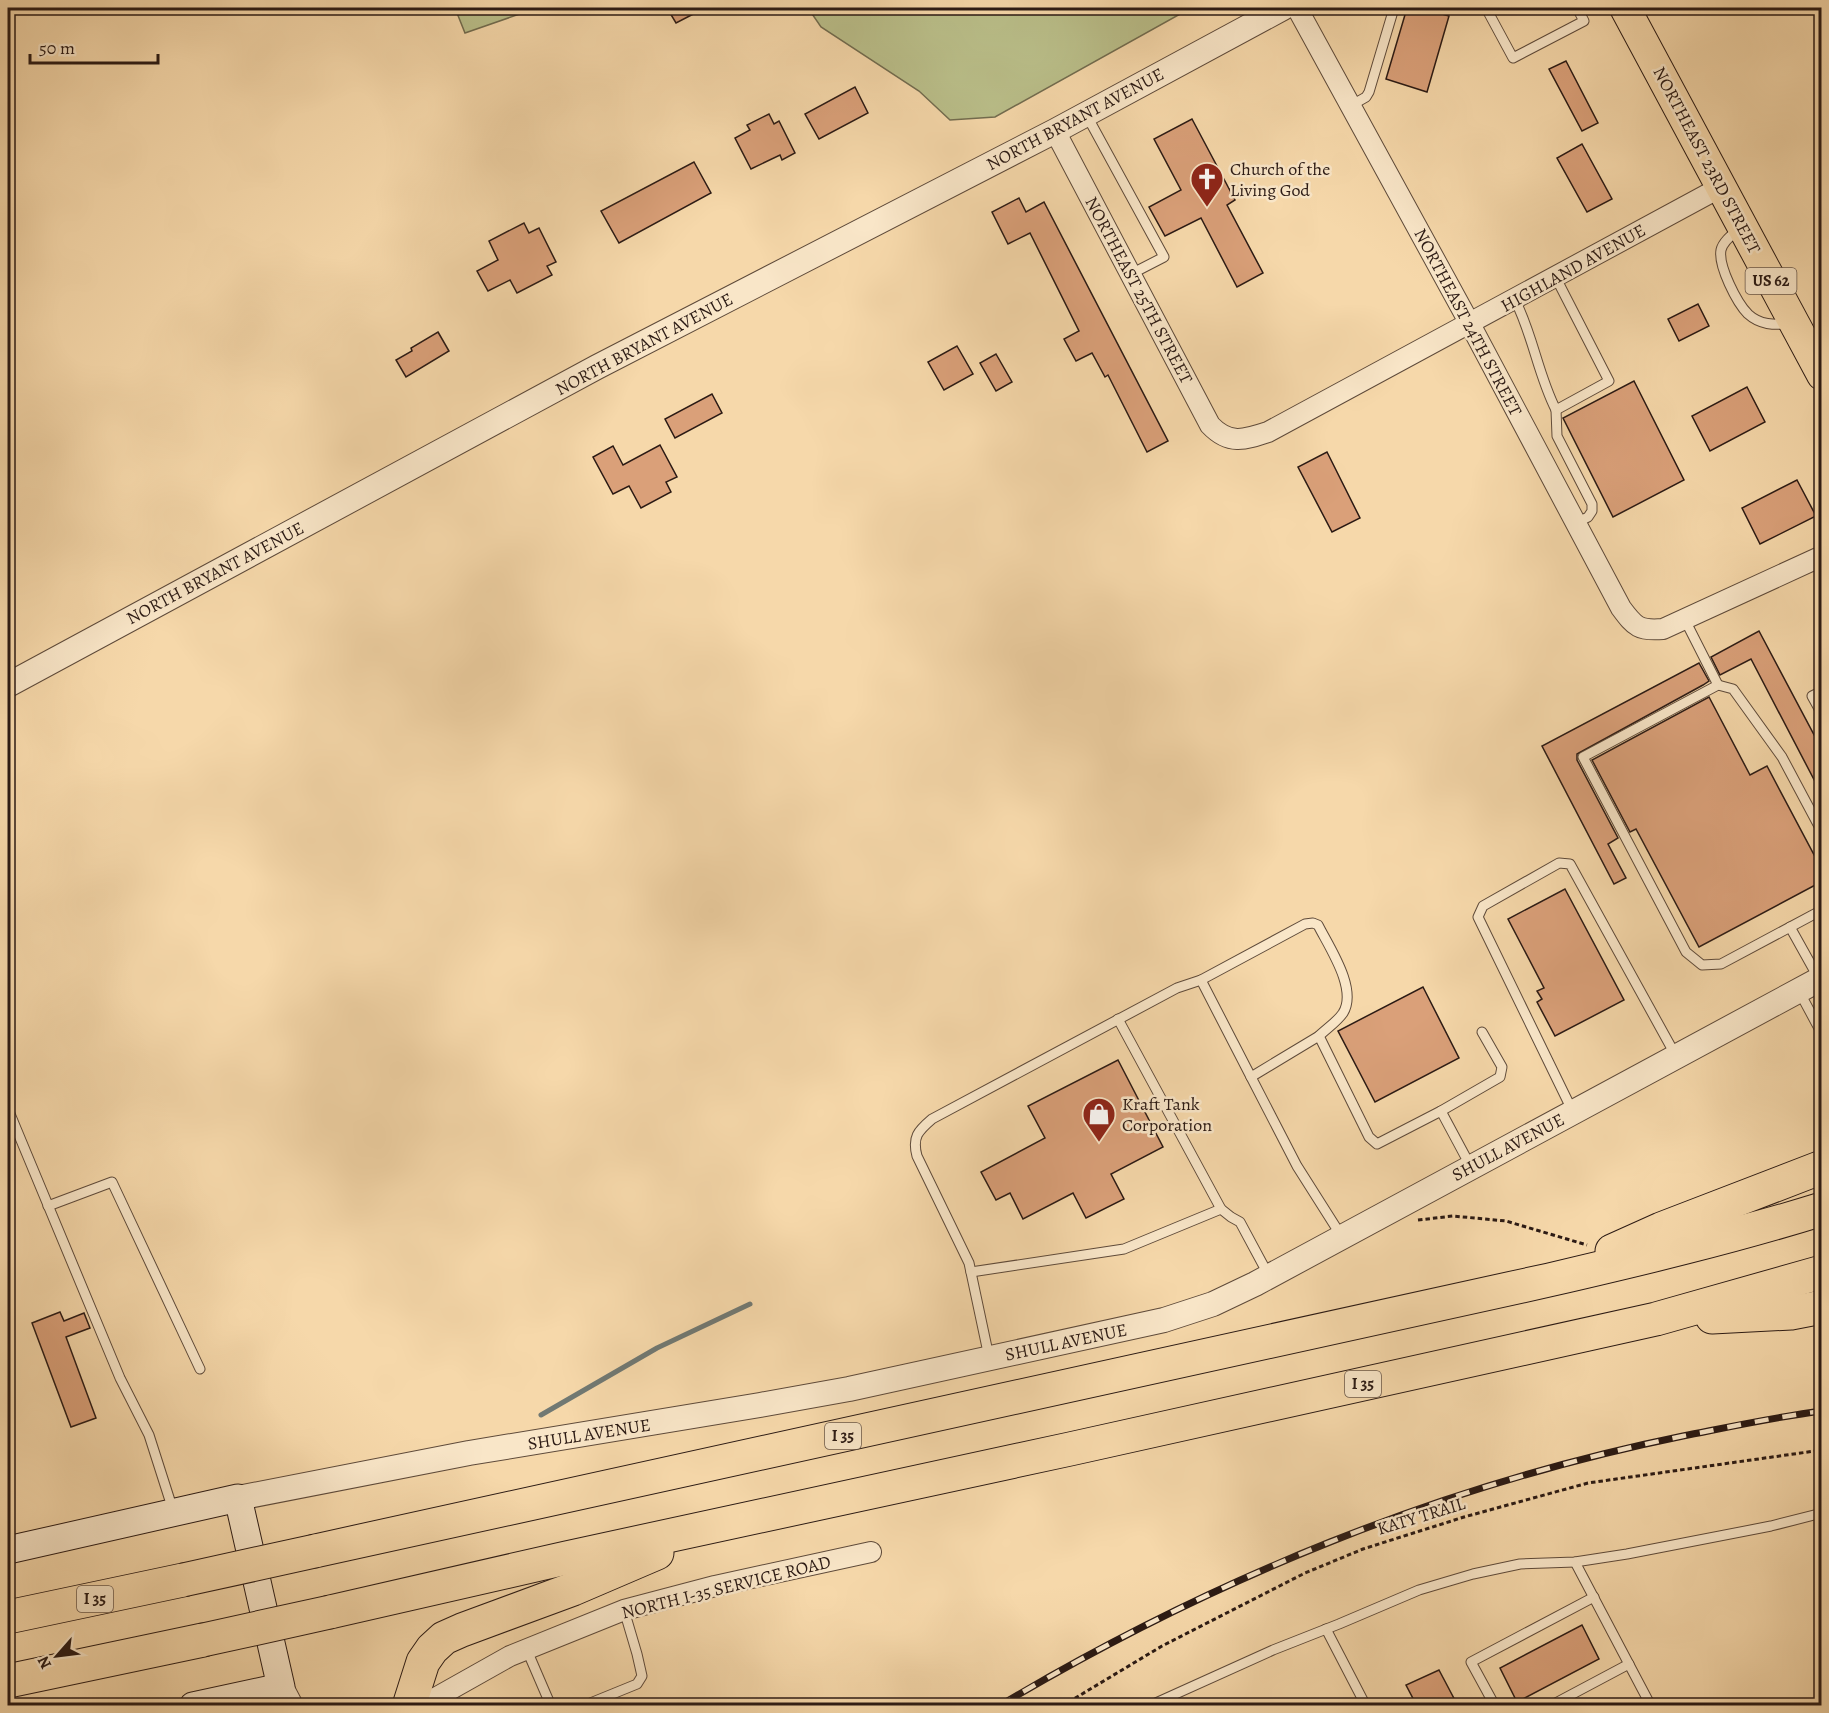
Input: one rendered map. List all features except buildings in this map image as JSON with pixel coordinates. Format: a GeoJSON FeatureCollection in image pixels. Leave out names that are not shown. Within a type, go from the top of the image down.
{"type":"FeatureCollection","features":[{"type":"Feature","properties":{"kind":"highway"},"geometry":{"type":"LineString","coordinates":[[1549,1280],[1661,1229],[1821,1167]]}},
{"type":"Feature","properties":{"kind":"highway","name":"I 35"},"geometry":{"type":"LineString","coordinates":[[8,1617],[1549,1280],[1665,1253],[1772,1225],[1821,1209]]}},
{"type":"Feature","properties":{"kind":"highway","name":"I 35"},"geometry":{"type":"LineString","coordinates":[[8,1681],[1656,1319],[1821,1272]]}},
{"type":"Feature","properties":{"kind":"highway"},"geometry":{"type":"LineString","coordinates":[[1656,1319],[1791,1313],[1821,1307]]}},
{"type":"Feature","properties":{"kind":"highway"},"geometry":{"type":"LineString","coordinates":[[409,1706],[423,1662],[444,1638],[573,1589],[724,1524]]}},
{"type":"Feature","properties":{"kind":"main road","name":"NORTHEAST 23RD STREET"},"geometry":{"type":"LineString","coordinates":[[1625,8],[1821,373]]}},
{"type":"Feature","properties":{"kind":"main road"},"geometry":{"type":"LineString","coordinates":[[8,1550],[238,1498],[286,1696],[193,1706]]}},
{"type":"Feature","properties":{"kind":"street","name":"NORTH BRYANT AVENUE"},"geometry":{"type":"LineString","coordinates":[[8,685],[597,367],[1055,131],[1282,8]]}},
{"type":"Feature","properties":{"kind":"street","name":"NORTHEAST 24TH STREET"},"geometry":{"type":"LineString","coordinates":[[1297,8],[1352,105],[1621,608],[1633,625],[1646,630],[1663,629],[1685,620]]}},
{"type":"Feature","properties":{"kind":"street","name":"NORTHEAST 25TH STREET"},"geometry":{"type":"LineString","coordinates":[[1055,131],[1210,425],[1219,434],[1231,440]]}},
{"type":"Feature","properties":{"kind":"street","name":"HIGHLAND AVENUE"},"geometry":{"type":"LineString","coordinates":[[1231,440],[1268,432],[1721,187]]}},
{"type":"Feature","properties":{"kind":"street"},"geometry":{"type":"LineString","coordinates":[[1685,620],[1821,556]]}},
{"type":"Feature","properties":{"kind":"street","name":"SHULL AVENUE"},"geometry":{"type":"LineString","coordinates":[[238,1498],[470,1454],[760,1405],[990,1359],[1164,1320],[1213,1304],[1813,983]]}},
{"type":"Feature","properties":{"kind":"street","name":"NORTH I-35 SERVICE ROAD"},"geometry":{"type":"LineString","coordinates":[[421,1706],[526,1648],[624,1610],[715,1586],[871,1552]]}},
{"type":"Feature","properties":{"kind":"lane"},"geometry":{"type":"LineString","coordinates":[[1352,105],[1366,97],[1369,92],[1394,8]]}},
{"type":"Feature","properties":{"kind":"lane"},"geometry":{"type":"LineString","coordinates":[[1486,8],[1513,58],[1584,21],[1577,8]]}},
{"type":"Feature","properties":{"kind":"lane"},"geometry":{"type":"LineString","coordinates":[[1086,114],[1164,257],[1131,274]]}},
{"type":"Feature","properties":{"kind":"lane"},"geometry":{"type":"LineString","coordinates":[[1556,278],[1609,381],[1556,410]]}},
{"type":"Feature","properties":{"kind":"lane"},"geometry":{"type":"LineString","coordinates":[[1515,300],[1526,320],[1546,390],[1556,410],[1557,436],[1592,504],[1592,512],[1588,517],[1576,523]]}},
{"type":"Feature","properties":{"kind":"lane"},"geometry":{"type":"LineString","coordinates":[[1685,620],[1718,685]]}},
{"type":"Feature","properties":{"kind":"lane"},"geometry":{"type":"LineString","coordinates":[[1821,832],[1782,757],[1733,689],[1718,685],[1583,757],[1686,952],[1702,965],[1721,964],[1821,910]]}},
{"type":"Feature","properties":{"kind":"lane"},"geometry":{"type":"LineString","coordinates":[[1821,691],[1812,696],[1821,714]]}},
{"type":"Feature","properties":{"kind":"lane"},"geometry":{"type":"LineString","coordinates":[[1573,1112],[1478,917],[1483,906],[1559,863],[1570,864],[1676,1056]]}},
{"type":"Feature","properties":{"kind":"lane"},"geometry":{"type":"LineString","coordinates":[[990,1359],[969,1263],[917,1156],[914,1143],[920,1129],[932,1119],[1177,988],[1201,980],[1305,924],[1313,923],[1318,926],[1344,977],[1348,989],[1344,1012],[1319,1036],[1251,1077]]}},
{"type":"Feature","properties":{"kind":"lane"},"geometry":{"type":"LineString","coordinates":[[1790,927],[1813,983],[1821,1034]]}},
{"type":"Feature","properties":{"kind":"lane"},"geometry":{"type":"LineString","coordinates":[[1201,980],[1297,1166],[1342,1237]]}},
{"type":"Feature","properties":{"kind":"lane"},"geometry":{"type":"LineString","coordinates":[[1118,1019],[1221,1209],[1240,1222],[1269,1276]]}},
{"type":"Feature","properties":{"kind":"lane"},"geometry":{"type":"LineString","coordinates":[[1319,1036],[1369,1137],[1377,1144],[1500,1077],[1502,1067],[1482,1032]]}},
{"type":"Feature","properties":{"kind":"lane"},"geometry":{"type":"LineString","coordinates":[[8,1108],[120,1378],[149,1435],[173,1513]]}},
{"type":"Feature","properties":{"kind":"lane"},"geometry":{"type":"LineString","coordinates":[[1441,1111],[1471,1167]]}},
{"type":"Feature","properties":{"kind":"lane"},"geometry":{"type":"LineString","coordinates":[[48,1206],[112,1182],[200,1369]]}},
{"type":"Feature","properties":{"kind":"lane"},"geometry":{"type":"LineString","coordinates":[[971,1272],[1124,1249],[1221,1209]]}},
{"type":"Feature","properties":{"kind":"lane"},"geometry":{"type":"LineString","coordinates":[[1149,1706],[1273,1650],[1419,1590],[1473,1574],[1520,1564],[1575,1562],[1627,1554],[1750,1530],[1821,1513]]}},
{"type":"Feature","properties":{"kind":"lane"},"geometry":{"type":"LineString","coordinates":[[1575,1562],[1651,1706]]}},
{"type":"Feature","properties":{"kind":"lane"},"geometry":{"type":"LineString","coordinates":[[1495,1706],[1472,1662],[1594,1597]]}},
{"type":"Feature","properties":{"kind":"lane"},"geometry":{"type":"LineString","coordinates":[[583,1706],[637,1683],[642,1676],[624,1610]]}},
{"type":"Feature","properties":{"kind":"lane"},"geometry":{"type":"LineString","coordinates":[[1326,1629],[1366,1706]]}},
{"type":"Feature","properties":{"kind":"lane"},"geometry":{"type":"LineString","coordinates":[[526,1648],[551,1706]]}},
{"type":"Feature","properties":{"kind":"lane"},"geometry":{"type":"LineString","coordinates":[[1550,1706],[1629,1664]]}},
{"type":"Feature","properties":{"kind":"path"},"geometry":{"type":"LineString","coordinates":[[1408,1222],[1453,1216],[1506,1221],[1582,1244],[1616,1250]]}},
{"type":"Feature","properties":{"kind":"path","name":"KATY TRAIL"},"geometry":{"type":"LineString","coordinates":[[1062,1706],[1201,1625],[1305,1573],[1363,1549],[1464,1517],[1588,1483],[1821,1450]]}},
{"type":"Feature","properties":{"kind":"green space"},"geometry":{"type":"Polygon","coordinates":[[[455,8],[537,8],[465,33],[455,8]]]}},
{"type":"Feature","properties":{"kind":"green space"},"geometry":{"type":"Polygon","coordinates":[[[808,8],[1191,8],[995,117],[950,120],[919,91],[821,27],[808,8]]]}},
{"type":"Feature","properties":{"kind":"waterway"},"geometry":{"type":"LineString","coordinates":[[541,1415],[657,1348],[750,1304]]}},
{"type":"Feature","properties":{"kind":"railway"},"geometry":{"type":"LineString","coordinates":[[999,1706],[1079,1660],[1245,1578],[1330,1542],[1416,1510],[1504,1481],[1593,1457],[1683,1436],[1822,1411]]}},
{"type":"Feature","properties":{"kind":"place","name":"Church of the Living God"},"geometry":{"type":"Point","coordinates":[1207,208]}},
{"type":"Feature","properties":{"kind":"place","name":"Kraft Tank Corporation"},"geometry":{"type":"Point","coordinates":[1099,1143]}}]}
